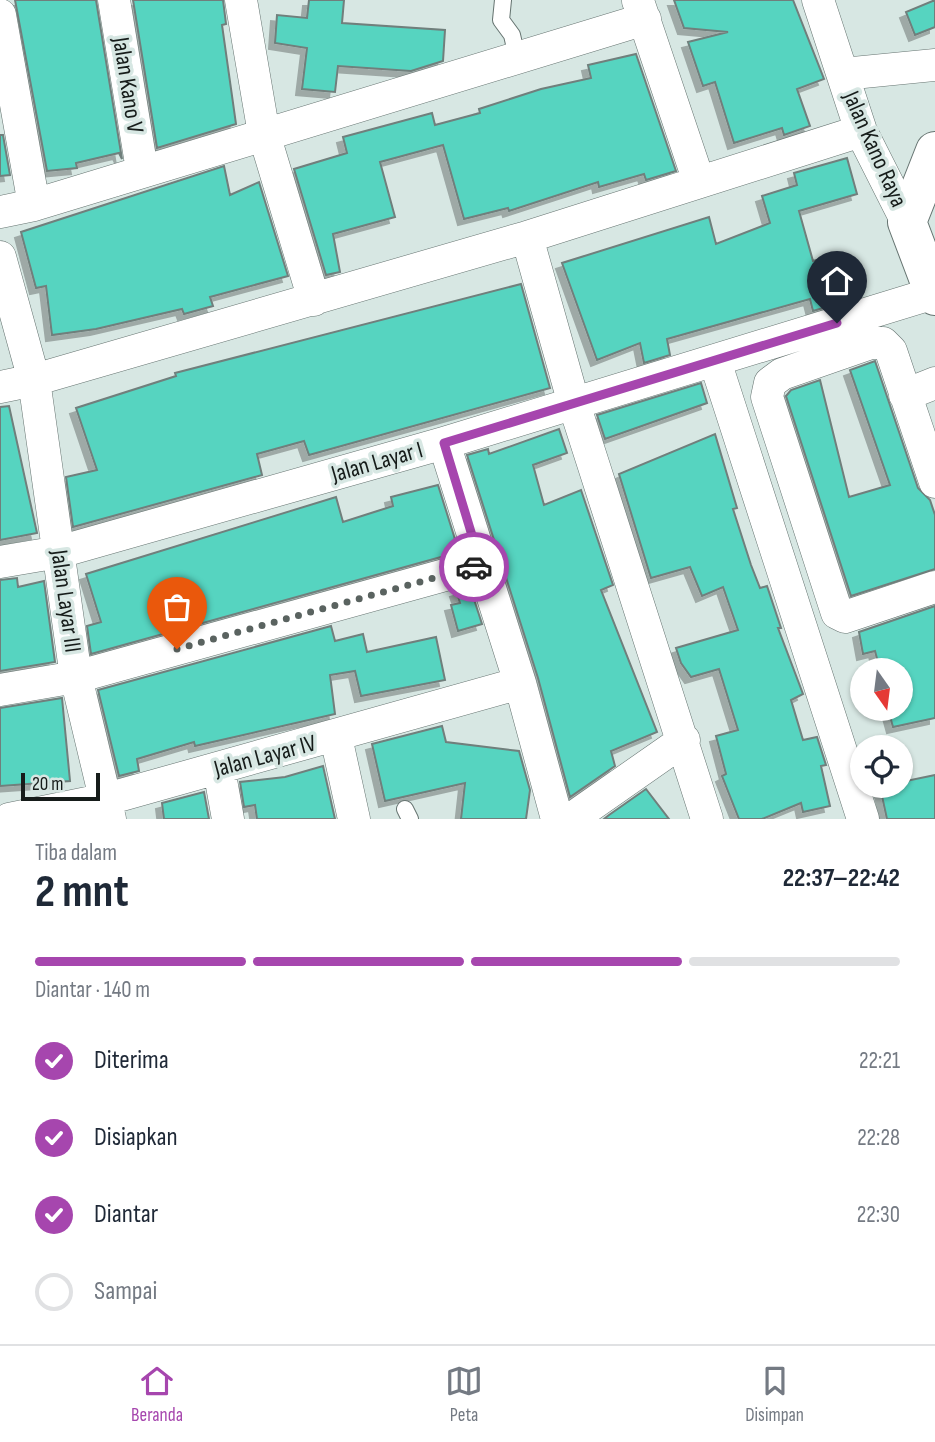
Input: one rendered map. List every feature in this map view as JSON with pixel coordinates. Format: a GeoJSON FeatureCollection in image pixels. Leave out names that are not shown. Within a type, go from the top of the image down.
{"type":"FeatureCollection","features":[{"type":"Feature","properties":{"kind":"street","name":"Jalan Kano V"},"geometry":{"type":"LineString","coordinates":[[114,0],[142,170]]}},
{"type":"Feature","properties":{"kind":"street"},"geometry":{"type":"LineString","coordinates":[[241,0],[264,134],[314,300]]}},
{"type":"Feature","properties":{"kind":"street","name":"Jalan Kano Raya"},"geometry":{"type":"LineString","coordinates":[[818,0],[861,131],[907,222],[934,295]]}},
{"type":"Feature","properties":{"kind":"street"},"geometry":{"type":"LineString","coordinates":[[0,212],[34,205],[517,57],[642,10],[699,182]]}},
{"type":"Feature","properties":{"kind":"street"},"geometry":{"type":"LineString","coordinates":[[0,15],[34,205]]}},
{"type":"Feature","properties":{"kind":"street"},"geometry":{"type":"LineString","coordinates":[[843,74],[935,65]]}},
{"type":"Feature","properties":{"kind":"street"},"geometry":{"type":"LineString","coordinates":[[0,387],[33,380],[527,237],[861,131]]}},
{"type":"Feature","properties":{"kind":"street"},"geometry":{"type":"LineString","coordinates":[[907,222],[935,151]]}},
{"type":"Feature","properties":{"kind":"street"},"geometry":{"type":"LineString","coordinates":[[527,237],[574,404],[684,740],[707,819]]}},
{"type":"Feature","properties":{"kind":"street","name":"Jalan Layar III"},"geometry":{"type":"LineString","coordinates":[[0,257],[33,380],[76,677],[109,809]]}},
{"type":"Feature","properties":{"kind":"street","name":"Jalan Layar I"},"geometry":{"type":"LineString","coordinates":[[0,562],[59,552],[444,443],[934,295]]}},
{"type":"Feature","properties":{"kind":"street"},"geometry":{"type":"LineString","coordinates":[[935,482],[929,443],[905,395],[891,351],[878,342],[782,374],[770,383],[766,392],[836,613],[845,617],[935,587]]}},
{"type":"Feature","properties":{"kind":"street"},"geometry":{"type":"LineString","coordinates":[[715,361],[856,816]]}},
{"type":"Feature","properties":{"kind":"street"},"geometry":{"type":"LineString","coordinates":[[905,395],[935,383]]}},
{"type":"Feature","properties":{"kind":"street"},"geometry":{"type":"LineString","coordinates":[[444,443],[520,683],[557,819]]}},
{"type":"Feature","properties":{"kind":"street"},"geometry":{"type":"LineString","coordinates":[[0,690],[76,677],[481,565]]}},
{"type":"Feature","properties":{"kind":"street","name":"Jalan Layar IV"},"geometry":{"type":"LineString","coordinates":[[9,819],[109,809],[219,769],[520,683]]}},
{"type":"Feature","properties":{"kind":"street"},"geometry":{"type":"LineString","coordinates":[[336,737],[354,819]]}},
{"type":"Feature","properties":{"kind":"street"},"geometry":{"type":"LineString","coordinates":[[571,819],[684,740]]}},
{"type":"Feature","properties":{"kind":"street"},"geometry":{"type":"LineString","coordinates":[[219,769],[228,819]]}},
{"type":"Feature","properties":{"kind":"lane"},"geometry":{"type":"LineString","coordinates":[[503,0],[501,23],[512,35],[517,57]]}},
{"type":"Feature","properties":{"kind":"building"},"geometry":{"type":"Polygon","coordinates":[[[15,0],[96,0],[122,159],[119,153],[76,163],[77,168],[47,171],[15,0]]]}},
{"type":"Feature","properties":{"kind":"building"},"geometry":{"type":"Polygon","coordinates":[[[133,0],[223,0],[226,24],[222,25],[236,124],[157,148],[133,0]]]}},
{"type":"Feature","properties":{"kind":"building"},"geometry":{"type":"Polygon","coordinates":[[[309,0],[344,0],[342,23],[445,30],[443,61],[411,71],[338,66],[335,92],[302,89],[307,48],[275,43],[277,15],[307,18],[309,0]]]}},
{"type":"Feature","properties":{"kind":"building"},"geometry":{"type":"Polygon","coordinates":[[[674,0],[793,0],[824,79],[797,89],[810,126],[784,135],[782,128],[734,143],[715,82],[703,86],[688,42],[728,32],[684,28],[674,0]]]}},
{"type":"Feature","properties":{"kind":"building"},"geometry":{"type":"Polygon","coordinates":[[[935,0],[935,27],[915,35],[906,12],[935,0]]]}},
{"type":"Feature","properties":{"kind":"building"},"geometry":{"type":"Polygon","coordinates":[[[636,54],[676,171],[646,180],[644,174],[599,187],[598,182],[509,211],[508,208],[464,219],[443,145],[380,162],[395,217],[333,234],[340,272],[326,275],[294,169],[347,153],[343,137],[432,113],[435,125],[480,113],[479,109],[541,89],[591,78],[588,65],[636,54]]]}},
{"type":"Feature","properties":{"kind":"building"},"geometry":{"type":"Polygon","coordinates":[[[0,135],[3,135],[10,175],[0,176],[0,135]]]}},
{"type":"Feature","properties":{"kind":"building"},"geometry":{"type":"Polygon","coordinates":[[[847,158],[857,194],[799,211],[813,261],[831,256],[843,302],[813,311],[810,299],[667,339],[670,355],[644,363],[640,343],[597,360],[562,263],[709,217],[716,244],[770,223],[762,196],[797,185],[794,173],[847,158]]]}},
{"type":"Feature","properties":{"kind":"building"},"geometry":{"type":"Polygon","coordinates":[[[224,166],[230,195],[259,182],[288,276],[210,297],[213,306],[184,314],[182,309],[96,329],[52,335],[46,286],[36,288],[21,232],[224,166]]]}},
{"type":"Feature","properties":{"kind":"building"},"geometry":{"type":"Polygon","coordinates":[[[521,284],[550,388],[309,455],[304,441],[257,454],[262,475],[73,527],[66,477],[97,470],[76,408],[176,376],[175,373],[521,284]]]}},
{"type":"Feature","properties":{"kind":"building"},"geometry":{"type":"Polygon","coordinates":[[[875,361],[918,488],[930,500],[935,515],[935,569],[851,596],[786,396],[791,390],[820,380],[849,497],[890,485],[850,370],[875,361]]]}},
{"type":"Feature","properties":{"kind":"building"},"geometry":{"type":"Polygon","coordinates":[[[701,383],[707,403],[605,439],[597,415],[701,383]]]}},
{"type":"Feature","properties":{"kind":"building"},"geometry":{"type":"Polygon","coordinates":[[[9,406],[37,533],[0,540],[0,407],[9,406]]]}},
{"type":"Feature","properties":{"kind":"building"},"geometry":{"type":"Polygon","coordinates":[[[559,429],[567,453],[533,465],[544,505],[581,490],[613,585],[601,590],[657,732],[611,751],[615,766],[570,797],[538,678],[467,455],[488,449],[489,454],[559,429]]]}},
{"type":"Feature","properties":{"kind":"building"},"geometry":{"type":"Polygon","coordinates":[[[715,434],[737,508],[733,509],[751,565],[760,588],[767,586],[781,628],[778,628],[803,694],[791,700],[803,740],[817,737],[826,765],[821,766],[830,806],[803,812],[801,803],[762,819],[739,819],[722,776],[726,774],[716,736],[738,730],[719,669],[691,677],[681,663],[676,648],[738,630],[723,587],[702,596],[690,567],[651,578],[619,474],[715,434]]]}},
{"type":"Feature","properties":{"kind":"building"},"geometry":{"type":"Polygon","coordinates":[[[438,485],[459,552],[91,654],[87,626],[101,622],[86,574],[336,497],[343,522],[393,506],[391,497],[438,485]]]}},
{"type":"Feature","properties":{"kind":"building"},"geometry":{"type":"Polygon","coordinates":[[[17,578],[18,587],[44,581],[55,662],[0,671],[0,580],[17,578]]]}},
{"type":"Feature","properties":{"kind":"building"},"geometry":{"type":"Polygon","coordinates":[[[470,587],[482,624],[458,631],[451,605],[460,603],[456,591],[470,587]]]}},
{"type":"Feature","properties":{"kind":"building"},"geometry":{"type":"Polygon","coordinates":[[[935,606],[935,718],[893,727],[891,721],[914,721],[914,658],[877,658],[875,651],[863,654],[859,632],[935,606]]]}},
{"type":"Feature","properties":{"kind":"building"},"geometry":{"type":"Polygon","coordinates":[[[331,626],[335,641],[363,634],[367,652],[436,637],[445,680],[361,696],[355,671],[330,675],[335,714],[195,746],[194,742],[137,759],[139,771],[119,776],[98,690],[331,626]]]}},
{"type":"Feature","properties":{"kind":"building"},"geometry":{"type":"Polygon","coordinates":[[[62,698],[70,781],[0,786],[0,708],[62,698]]]}},
{"type":"Feature","properties":{"kind":"building"},"geometry":{"type":"Polygon","coordinates":[[[442,726],[446,742],[519,751],[530,790],[526,819],[461,819],[465,783],[385,801],[372,744],[442,726]]]}},
{"type":"Feature","properties":{"kind":"building"},"geometry":{"type":"Polygon","coordinates":[[[323,766],[335,819],[257,819],[255,805],[244,807],[240,782],[285,777],[323,766]]]}},
{"type":"Feature","properties":{"kind":"building"},"geometry":{"type":"Polygon","coordinates":[[[935,775],[935,819],[887,819],[882,798],[913,798],[913,780],[935,775]]]}},
{"type":"Feature","properties":{"kind":"building"},"geometry":{"type":"Polygon","coordinates":[[[646,789],[669,819],[604,819],[609,815],[646,789]]]}},
{"type":"Feature","properties":{"kind":"building"},"geometry":{"type":"Polygon","coordinates":[[[204,792],[209,819],[164,819],[162,803],[204,792]]]}},
{"type":"Feature","properties":{"kind":"way so far"},"geometry":{"type":"LineString","coordinates":[[177,649],[474,567]]}},
{"type":"Feature","properties":{"kind":"route"},"geometry":{"type":"LineString","coordinates":[[474,567],[481,565],[444,443],[837,323]]}}]}
